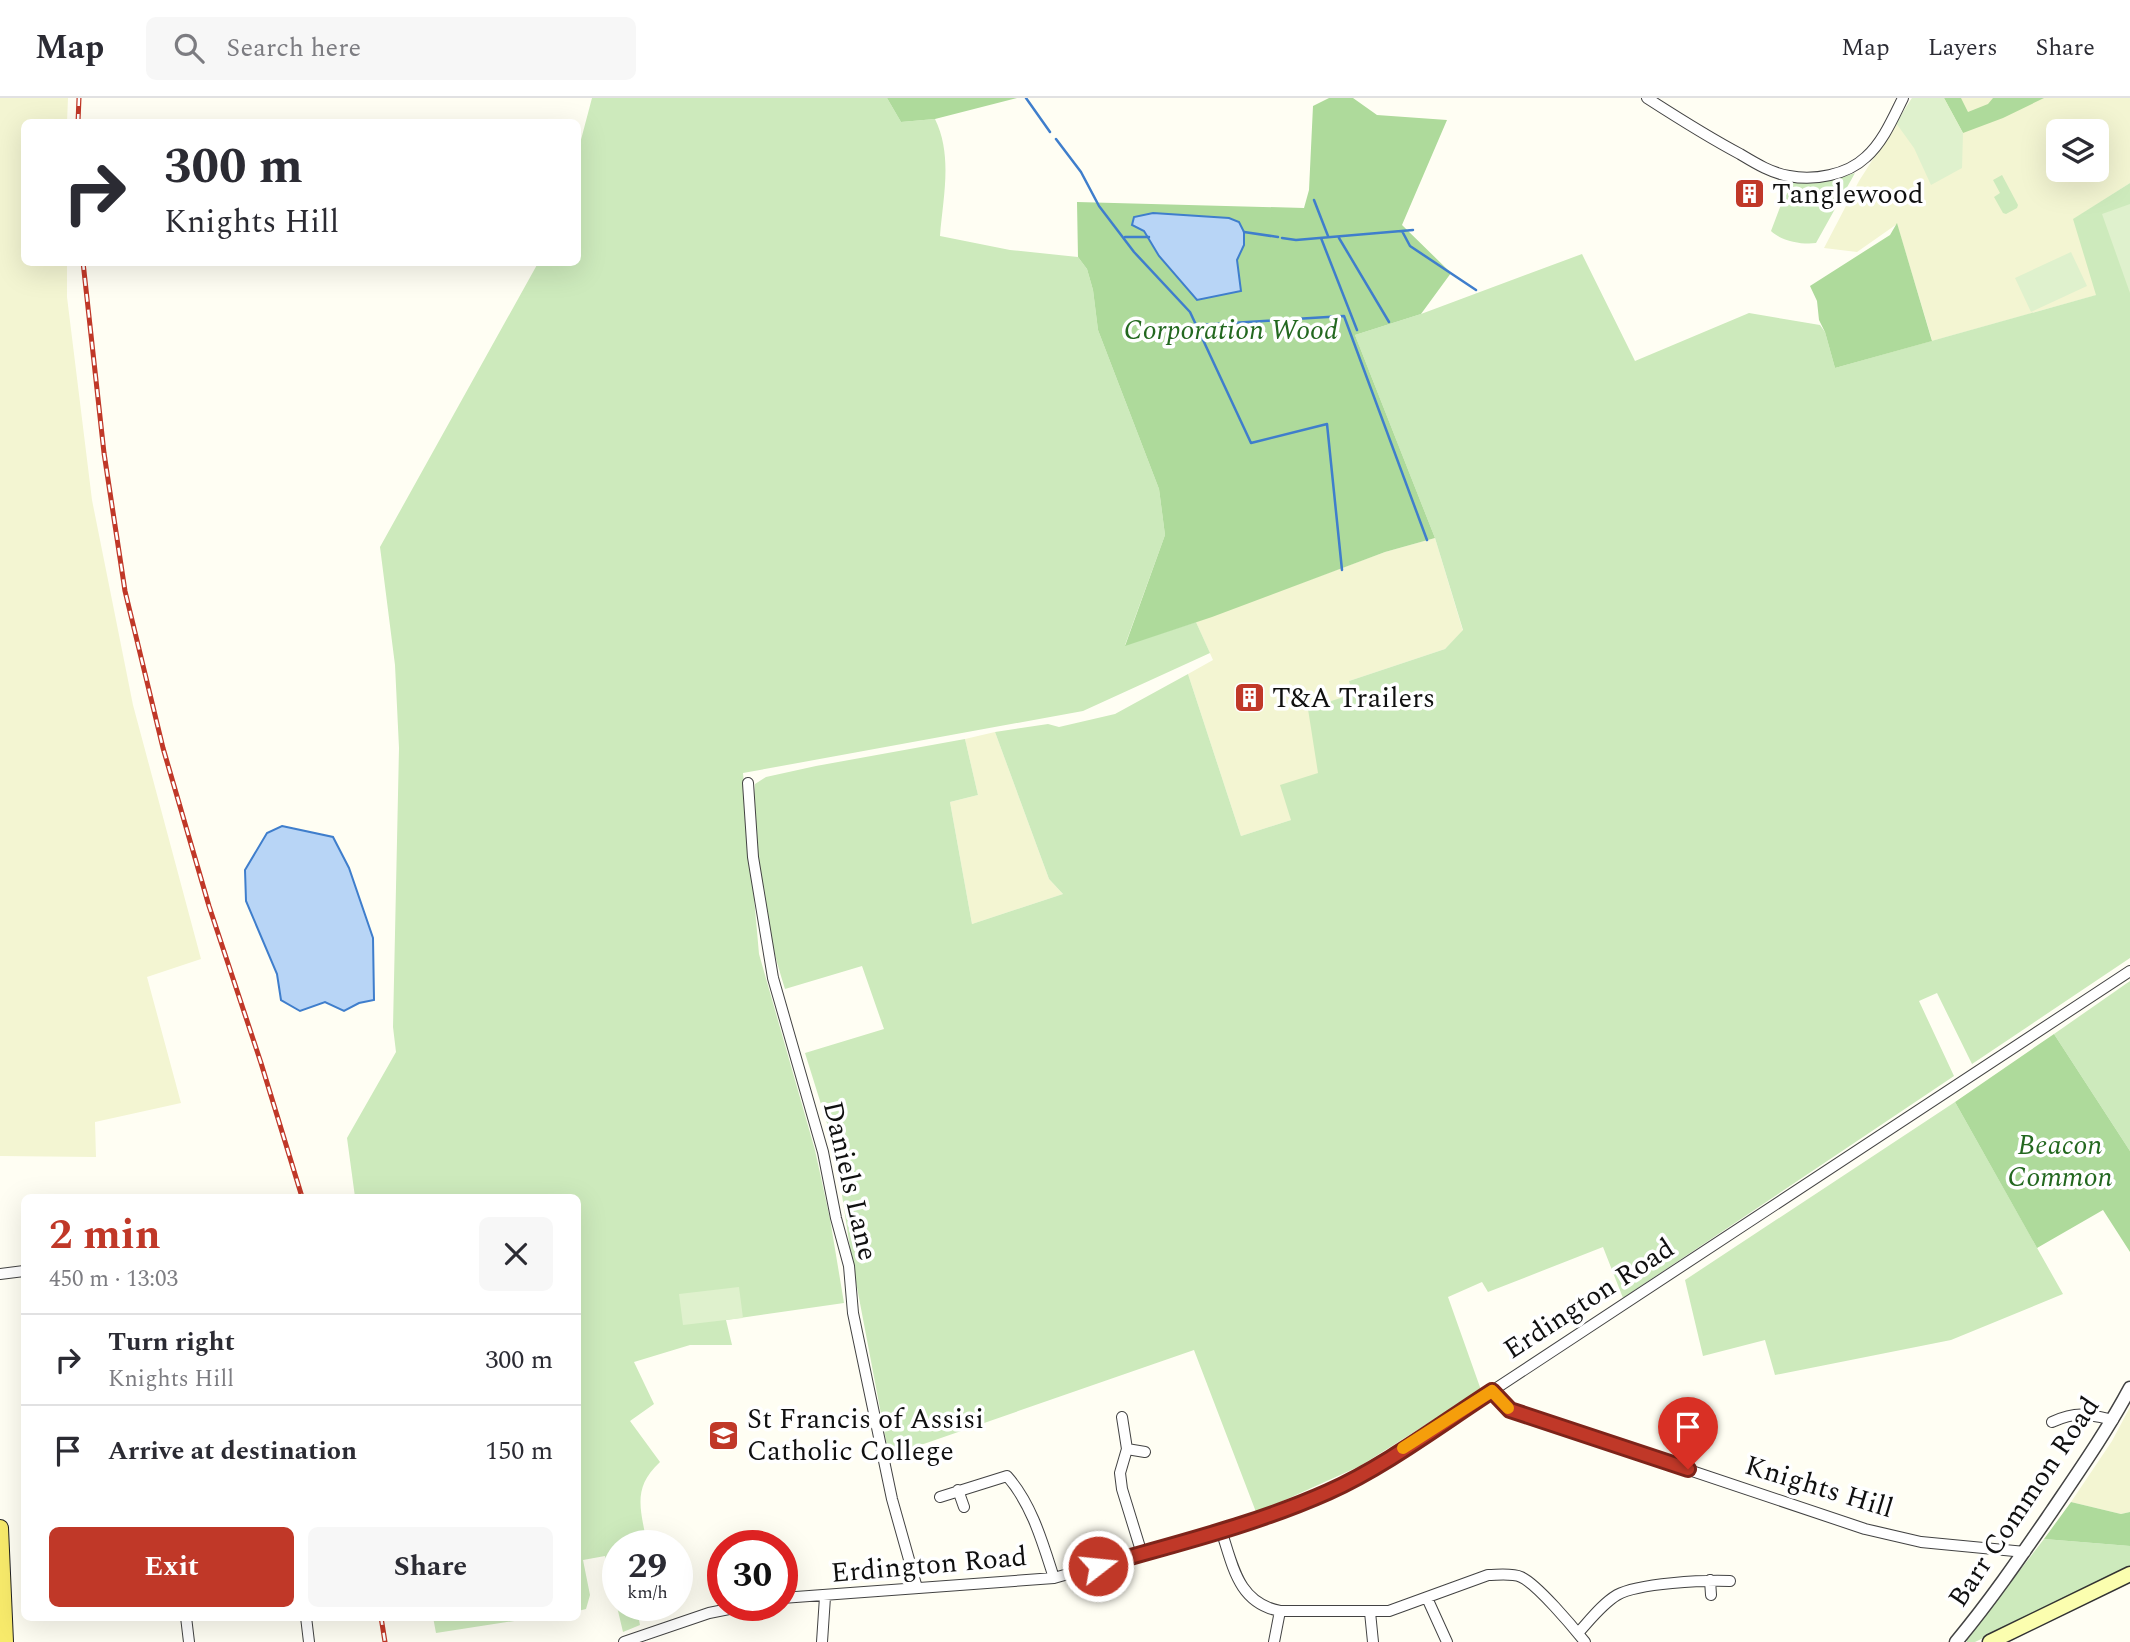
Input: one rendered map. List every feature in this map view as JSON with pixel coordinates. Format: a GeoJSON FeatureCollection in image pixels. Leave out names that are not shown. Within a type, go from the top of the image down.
{"type":"FeatureCollection","features":[{"type":"Feature","properties":{"kind":"main road"},"geometry":{"type":"LineString","coordinates":[[0,1528],[5,1642]]}},
{"type":"Feature","properties":{"kind":"main road"},"geometry":{"type":"LineString","coordinates":[[1990,1642],[2130,1574]]}},
{"type":"Feature","properties":{"kind":"street"},"geometry":{"type":"LineString","coordinates":[[1647,98],[1701,133],[1761,166],[1790,177],[1837,173],[1866,158],[1888,128],[1903,98]]}},
{"type":"Feature","properties":{"kind":"street","name":"Daniels Lane"},"geometry":{"type":"LineString","coordinates":[[748,783],[753,857],[773,978],[823,1152],[835,1218],[849,1266],[853,1313],[892,1499],[917,1588]]}},
{"type":"Feature","properties":{"kind":"street","name":"Erdington Road"},"geometry":{"type":"LineString","coordinates":[[798,1598],[1055,1578],[1257,1520],[1330,1491],[1366,1472],[1492,1391],[2130,971]]}},
{"type":"Feature","properties":{"kind":"street"},"geometry":{"type":"LineString","coordinates":[[0,1274],[21,1271]]}},
{"type":"Feature","properties":{"kind":"street","name":"Barr Common Road"},"geometry":{"type":"LineString","coordinates":[[1956,1642],[2025,1552],[2130,1388]]}},
{"type":"Feature","properties":{"kind":"street","name":"Knights Hill"},"geometry":{"type":"LineString","coordinates":[[1492,1391],[1510,1410],[1865,1529],[1921,1542],[2025,1552]]}},
{"type":"Feature","properties":{"kind":"street"},"geometry":{"type":"LineString","coordinates":[[2052,1422],[2083,1413],[2112,1420]]}},
{"type":"Feature","properties":{"kind":"street"},"geometry":{"type":"LineString","coordinates":[[1122,1417],[1127,1449],[1120,1473],[1122,1489],[1142,1553]]}},
{"type":"Feature","properties":{"kind":"street"},"geometry":{"type":"LineString","coordinates":[[1127,1449],[1145,1452]]}},
{"type":"Feature","properties":{"kind":"street"},"geometry":{"type":"LineString","coordinates":[[940,1497],[1007,1476],[1038,1530],[1055,1578]]}},
{"type":"Feature","properties":{"kind":"street"},"geometry":{"type":"LineString","coordinates":[[958,1490],[964,1507]]}},
{"type":"Feature","properties":{"kind":"street"},"geometry":{"type":"LineString","coordinates":[[1221,1530],[1238,1579],[1245,1591],[1266,1609],[1389,1611],[1488,1574],[1521,1577],[1535,1588],[1585,1642]]}},
{"type":"Feature","properties":{"kind":"street"},"geometry":{"type":"LineString","coordinates":[[1578,1633],[1616,1596],[1629,1590],[1710,1580],[1730,1581]]}},
{"type":"Feature","properties":{"kind":"street"},"geometry":{"type":"LineString","coordinates":[[1710,1580],[1711,1595]]}},
{"type":"Feature","properties":{"kind":"street"},"geometry":{"type":"LineString","coordinates":[[822,1642],[825,1597]]}},
{"type":"Feature","properties":{"kind":"street"},"geometry":{"type":"LineString","coordinates":[[1427,1598],[1447,1642]]}},
{"type":"Feature","properties":{"kind":"street"},"geometry":{"type":"LineString","coordinates":[[1274,1642],[1280,1611]]}},
{"type":"Feature","properties":{"kind":"street"},"geometry":{"type":"LineString","coordinates":[[1370,1612],[1373,1642]]}},
{"type":"Feature","properties":{"kind":"street"},"geometry":{"type":"LineString","coordinates":[[628,1641],[707,1614]]}},
{"type":"Feature","properties":{"kind":"street"},"geometry":{"type":"LineString","coordinates":[[186,1621],[189,1642]]}},
{"type":"Feature","properties":{"kind":"street"},"geometry":{"type":"LineString","coordinates":[[306,1621],[309,1642]]}},
{"type":"Feature","properties":{"kind":"green space"},"geometry":{"type":"Polygon","coordinates":[[[0,98],[68,98],[67,119],[21,119],[21,266],[67,266],[67,297],[92,500],[133,705],[201,959],[147,977],[181,1103],[95,1122],[96,1157],[0,1156],[0,98]]]}},
{"type":"Feature","properties":{"kind":"green space"},"geometry":{"type":"Polygon","coordinates":[[[592,98],[887,98],[901,122],[935,119],[941,133],[945,162],[940,236],[1010,250],[1078,257],[1087,269],[1093,290],[1098,330],[1159,489],[1165,535],[1125,645],[1196,622],[1210,653],[1083,711],[743,773],[759,954],[815,1150],[844,1303],[726,1320],[732,1345],[690,1345],[634,1362],[654,1404],[630,1421],[660,1462],[651,1471],[642,1489],[641,1507],[645,1530],[602,1530],[602,1557],[583,1560],[590,1595],[586,1609],[581,1610],[581,1194],[355,1194],[347,1138],[396,1052],[393,1027],[399,748],[395,665],[380,547],[536,266],[581,266],[581,140],[592,98]]]}},
{"type":"Feature","properties":{"kind":"green space"},"geometry":{"type":"Polygon","coordinates":[[[887,98],[1017,98],[935,119],[901,122],[887,98]]]}},
{"type":"Feature","properties":{"kind":"green space","name":"Corporation Wood"},"geometry":{"type":"Polygon","coordinates":[[[1329,98],[1353,98],[1377,115],[1447,120],[1402,225],[1451,273],[1421,314],[1355,335],[1435,538],[1385,552],[1212,617],[1125,646],[1165,535],[1159,489],[1098,330],[1093,290],[1087,269],[1078,257],[1077,202],[1304,208],[1309,190],[1313,106],[1329,98]]]}},
{"type":"Feature","properties":{"kind":"green space"},"geometry":{"type":"Polygon","coordinates":[[[1912,98],[2130,98],[2130,183],[2074,219],[2097,295],[1835,368],[1932,340],[1897,224],[1857,252],[1824,248],[1859,181],[1912,98]]]}},
{"type":"Feature","properties":{"kind":"green space"},"geometry":{"type":"Polygon","coordinates":[[[1912,98],[1944,98],[1963,133],[1962,168],[1931,185],[1914,148],[1896,123],[1912,98]]]}},
{"type":"Feature","properties":{"kind":"green space"},"geometry":{"type":"Polygon","coordinates":[[[1944,98],[1961,98],[1968,112],[1988,104],[1993,98],[2044,98],[1963,133],[1944,98]]]}},
{"type":"Feature","properties":{"kind":"green space"},"geometry":{"type":"Polygon","coordinates":[[[1855,173],[1816,243],[1792,242],[1771,231],[1782,202],[1794,182],[1829,181],[1855,173]]]}},
{"type":"Feature","properties":{"kind":"green space"},"geometry":{"type":"Polygon","coordinates":[[[2002,175],[2018,205],[2006,214],[1994,197],[2000,193],[1993,180],[2002,175]]]}},
{"type":"Feature","properties":{"kind":"green space"},"geometry":{"type":"Polygon","coordinates":[[[2130,183],[2130,958],[1972,1064],[1937,993],[1919,1001],[1954,1076],[1623,1298],[1603,1247],[1488,1292],[1482,1282],[1448,1297],[1481,1390],[1360,1466],[1267,1508],[1256,1512],[1194,1350],[889,1456],[852,1261],[835,1149],[805,1053],[884,1029],[862,966],[785,989],[769,932],[759,873],[755,833],[755,784],[766,777],[816,766],[965,739],[978,795],[950,802],[972,924],[1063,894],[1049,879],[995,732],[1048,724],[1059,727],[1115,714],[1188,674],[1241,836],[1291,820],[1280,785],[1318,773],[1308,709],[1352,694],[1349,681],[1445,649],[1463,630],[1435,538],[1355,335],[1421,314],[1582,254],[1635,361],[1749,313],[1820,325],[1825,332],[1835,368],[2096,295],[2073,219],[2130,183]]]}},
{"type":"Feature","properties":{"kind":"green space"},"geometry":{"type":"Polygon","coordinates":[[[2130,204],[2130,293],[2102,214],[2130,204]]]}},
{"type":"Feature","properties":{"kind":"green space"},"geometry":{"type":"Polygon","coordinates":[[[1897,223],[1932,341],[1835,368],[1819,320],[1817,301],[1810,286],[1890,235],[1897,223]]]}},
{"type":"Feature","properties":{"kind":"green space"},"geometry":{"type":"Polygon","coordinates":[[[2071,252],[2087,286],[2031,312],[2015,278],[2071,252]]]}},
{"type":"Feature","properties":{"kind":"green space"},"geometry":{"type":"Polygon","coordinates":[[[1435,538],[1463,631],[1445,649],[1349,681],[1352,694],[1318,773],[1291,820],[1241,836],[1188,674],[1213,660],[1196,622],[1385,552],[1435,538]]]}},
{"type":"Feature","properties":{"kind":"green space"},"geometry":{"type":"Polygon","coordinates":[[[995,732],[1049,879],[1063,894],[972,924],[950,802],[978,795],[965,739],[995,732]]]}},
{"type":"Feature","properties":{"kind":"green space"},"geometry":{"type":"Polygon","coordinates":[[[2130,981],[2130,1151],[2054,1034],[2130,981]]]}},
{"type":"Feature","properties":{"kind":"green space","name":"Beacon Common"},"geometry":{"type":"Polygon","coordinates":[[[2054,1034],[2130,1151],[2130,1252],[2103,1210],[2037,1248],[1955,1102],[2054,1034]]]}},
{"type":"Feature","properties":{"kind":"green space"},"geometry":{"type":"Polygon","coordinates":[[[1955,1102],[2063,1294],[1951,1340],[1775,1375],[1765,1340],[1703,1356],[1685,1280],[1955,1102]]]}},
{"type":"Feature","properties":{"kind":"green space"},"geometry":{"type":"Polygon","coordinates":[[[739,1287],[743,1318],[683,1325],[679,1294],[739,1287]]]}},
{"type":"Feature","properties":{"kind":"green space"},"geometry":{"type":"Polygon","coordinates":[[[2130,1407],[2130,1512],[2121,1514],[2071,1502],[2112,1441],[2130,1407]]]}},
{"type":"Feature","properties":{"kind":"green space"},"geometry":{"type":"Polygon","coordinates":[[[2071,1502],[2121,1514],[2130,1512],[2130,1546],[2044,1539],[2071,1502]]]}},
{"type":"Feature","properties":{"kind":"green space"},"geometry":{"type":"Polygon","coordinates":[[[2044,1539],[2130,1546],[2130,1568],[2119,1570],[2116,1574],[1975,1642],[1967,1642],[1967,1639],[2044,1539]]]}},
{"type":"Feature","properties":{"kind":"green space"},"geometry":{"type":"Polygon","coordinates":[[[434,1621],[514,1621],[436,1633],[434,1621]]]}},
{"type":"Feature","properties":{"kind":"green space"},"geometry":{"type":"Polygon","coordinates":[[[620,1621],[639,1621],[640,1625],[623,1632],[620,1621]]]}},
{"type":"Feature","properties":{"kind":"water"},"geometry":{"type":"Polygon","coordinates":[[[1153,213],[1229,218],[1239,222],[1244,232],[1244,245],[1237,260],[1241,291],[1197,300],[1159,256],[1144,231],[1132,225],[1134,217],[1153,213]]]}},
{"type":"Feature","properties":{"kind":"water"},"geometry":{"type":"Polygon","coordinates":[[[282,826],[333,837],[349,868],[373,938],[374,1000],[359,1003],[344,1011],[325,1002],[300,1011],[281,1000],[277,974],[246,901],[245,870],[267,833],[282,826]]]}},
{"type":"Feature","properties":{"kind":"waterway"},"geometry":{"type":"LineString","coordinates":[[1026,98],[1050,132]]}},
{"type":"Feature","properties":{"kind":"waterway"},"geometry":{"type":"LineString","coordinates":[[1056,139],[1081,172],[1099,206],[1134,252],[1190,312],[1251,443],[1327,424],[1342,570]]}},
{"type":"Feature","properties":{"kind":"waterway"},"geometry":{"type":"LineString","coordinates":[[1314,200],[1328,236]]}},
{"type":"Feature","properties":{"kind":"waterway"},"geometry":{"type":"LineString","coordinates":[[1282,238],[1296,240],[1413,230]]}},
{"type":"Feature","properties":{"kind":"waterway"},"geometry":{"type":"LineString","coordinates":[[1402,231],[1410,246],[1476,290]]}},
{"type":"Feature","properties":{"kind":"waterway"},"geometry":{"type":"LineString","coordinates":[[1244,232],[1278,237]]}},
{"type":"Feature","properties":{"kind":"waterway"},"geometry":{"type":"LineString","coordinates":[[1125,237],[1149,237]]}},
{"type":"Feature","properties":{"kind":"waterway"},"geometry":{"type":"LineString","coordinates":[[1321,238],[1357,330]]}},
{"type":"Feature","properties":{"kind":"waterway"},"geometry":{"type":"LineString","coordinates":[[1339,238],[1389,322]]}},
{"type":"Feature","properties":{"kind":"waterway"},"geometry":{"type":"LineString","coordinates":[[1199,325],[1344,316],[1427,540]]}},
{"type":"Feature","properties":{"kind":"railway"},"geometry":{"type":"LineString","coordinates":[[78,119],[79,98]]}},
{"type":"Feature","properties":{"kind":"railway"},"geometry":{"type":"LineString","coordinates":[[83,266],[104,453],[125,591],[163,748],[209,906],[301,1194]]}},
{"type":"Feature","properties":{"kind":"railway"},"geometry":{"type":"LineString","coordinates":[[382,1621],[385,1642]]}},
{"type":"Feature","properties":{"kind":"slow traffic"},"geometry":{"type":"LineString","coordinates":[[1403,1448],[1492,1391],[1508,1408]]}},
{"type":"Feature","properties":{"kind":"place","name":"Tanglewood"},"geometry":{"type":"Point","coordinates":[1749,194]}},
{"type":"Feature","properties":{"kind":"place","name":"T&A Trailers"},"geometry":{"type":"Point","coordinates":[1249,698]}},
{"type":"Feature","properties":{"kind":"place","name":"St Francis of Assisi Catholic College"},"geometry":{"type":"Point","coordinates":[724,1435]}},
{"type":"Feature","properties":{"kind":"route"},"geometry":{"type":"LineString","coordinates":[[1098,1566],[1257,1520],[1330,1491],[1366,1472],[1492,1391],[1510,1410],[1688,1469]]}}]}
